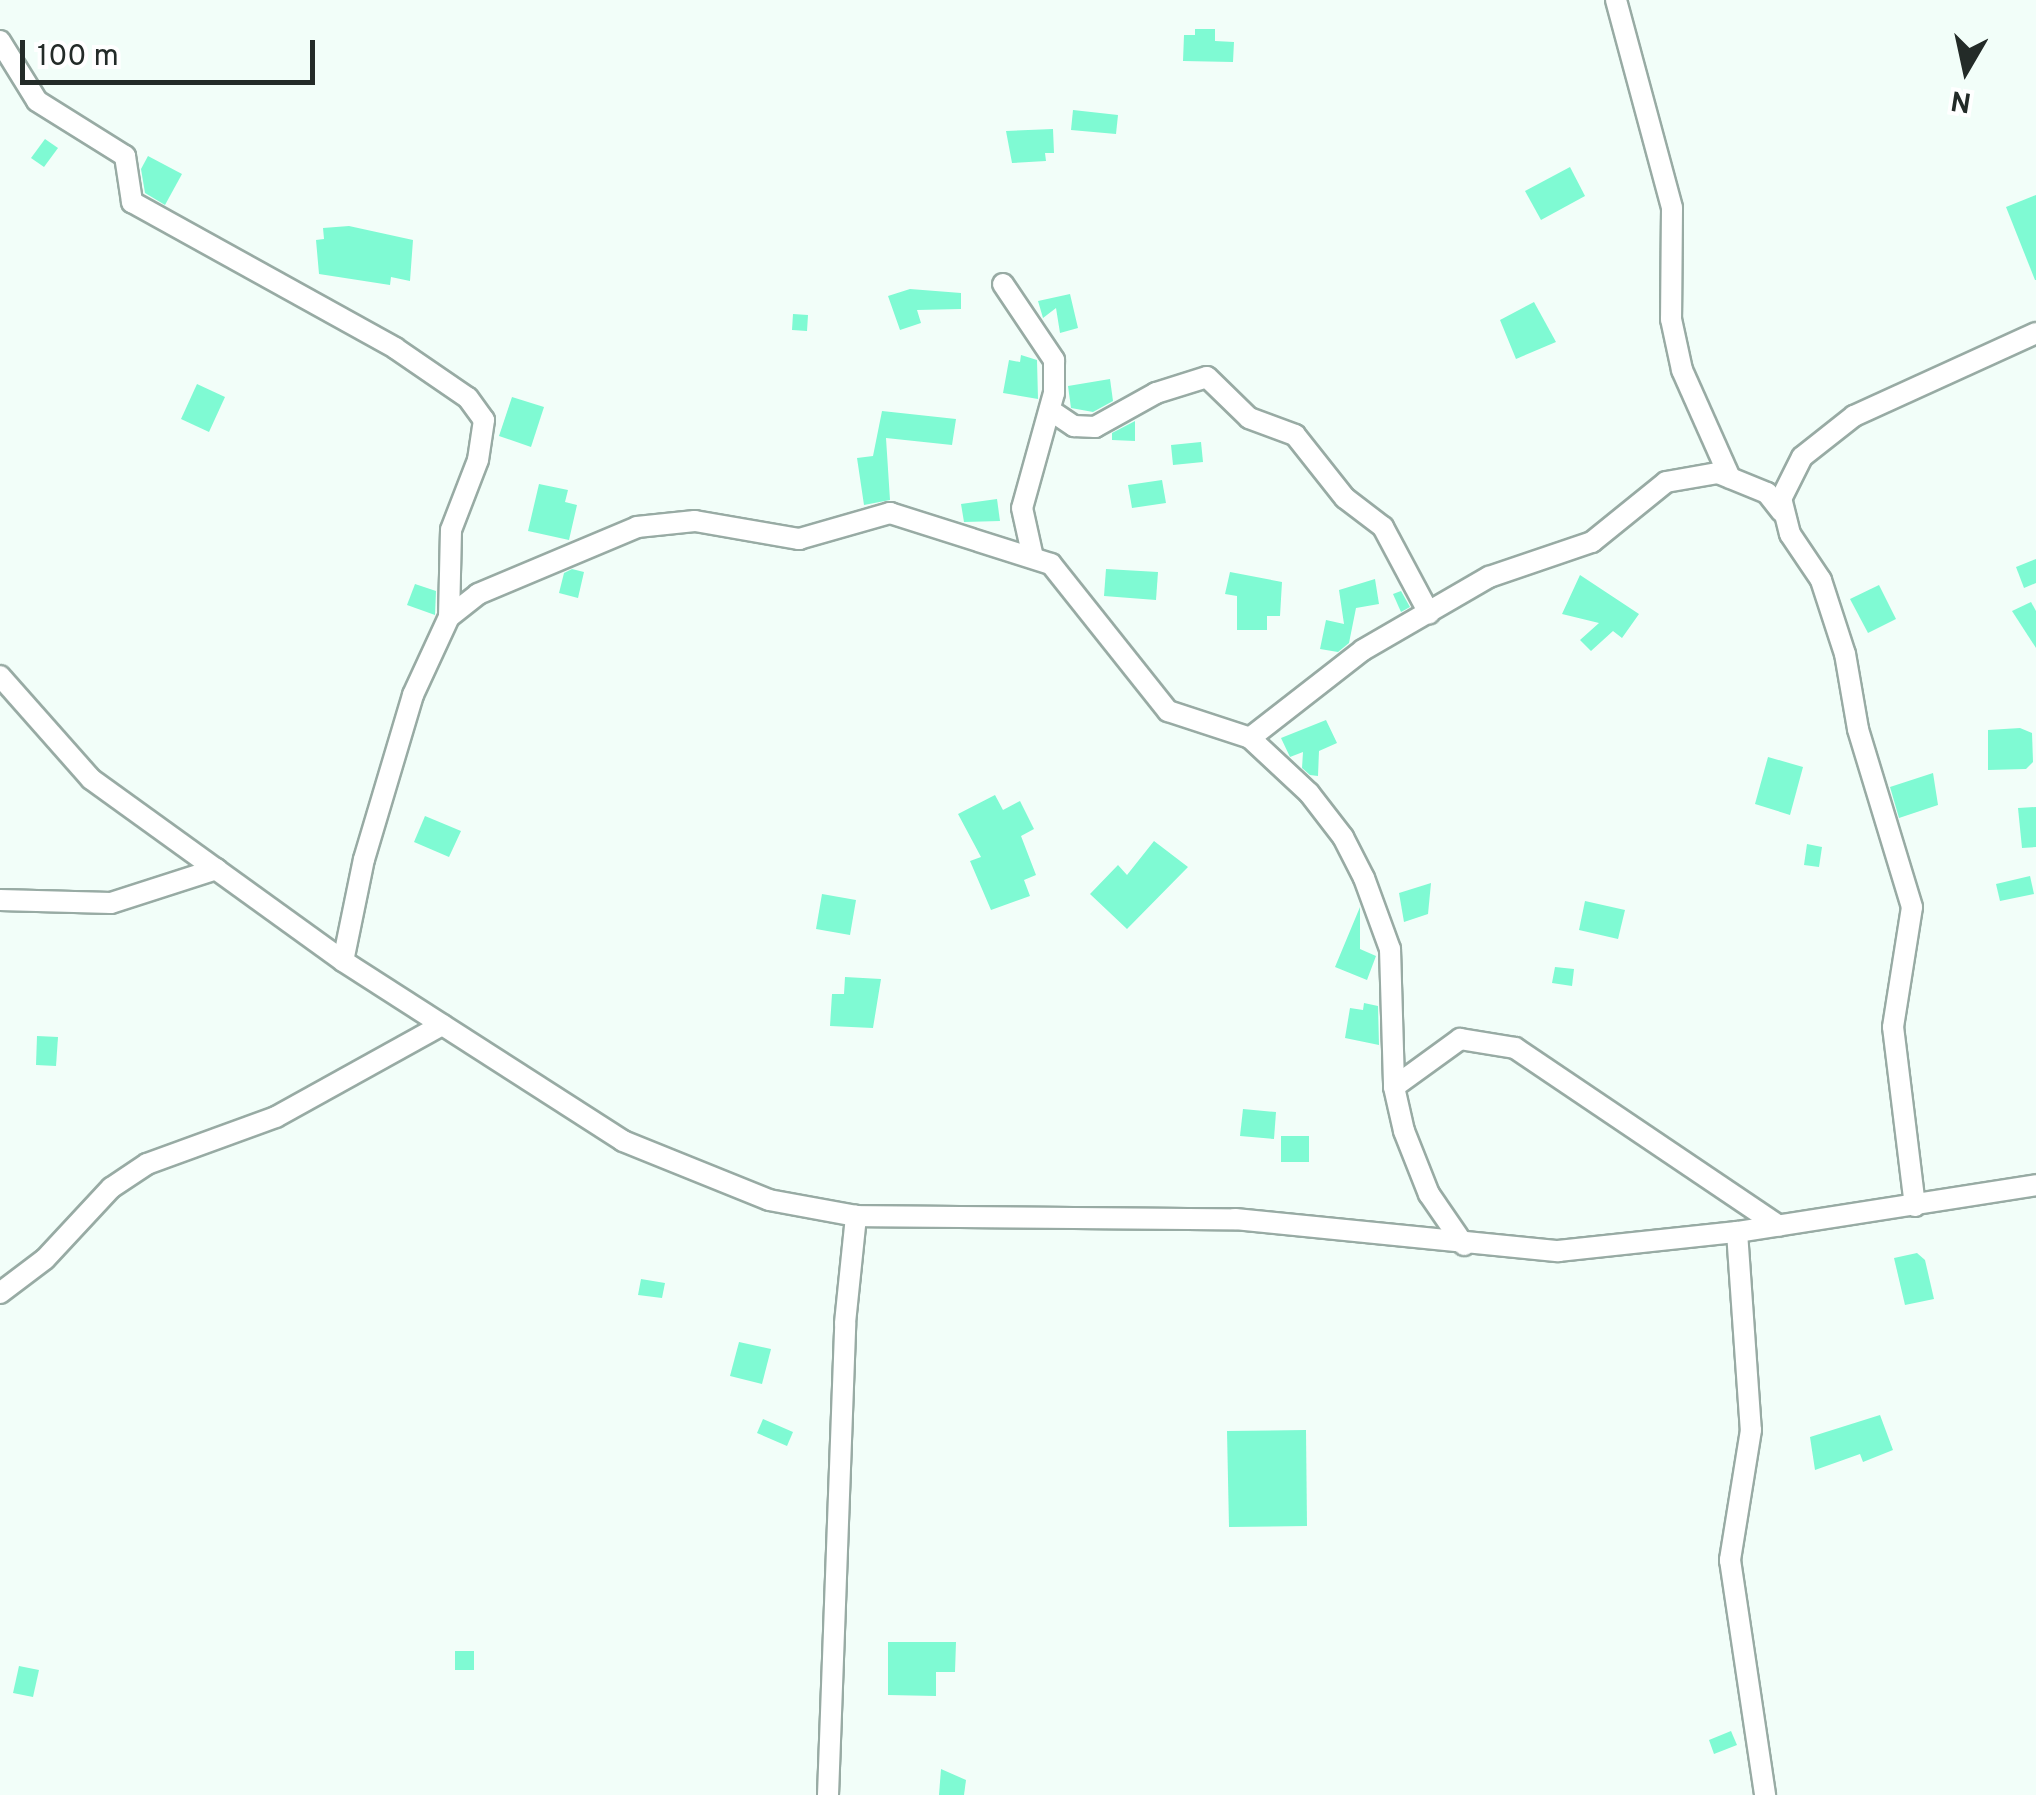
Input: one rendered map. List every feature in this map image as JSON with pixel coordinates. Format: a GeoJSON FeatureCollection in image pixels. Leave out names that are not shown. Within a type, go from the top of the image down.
{"type":"FeatureCollection","features":[{"type":"Feature","properties":{"kind":"street"},"geometry":{"type":"LineString","coordinates":[[1616,0],[1672,208],[1671,318],[1682,370],[1730,478]]}},
{"type":"Feature","properties":{"kind":"street"},"geometry":{"type":"LineString","coordinates":[[0,41],[37,101],[125,156],[132,202],[395,348],[478,408],[484,436],[452,530],[448,617],[413,695],[364,859],[343,960]]}},
{"type":"Feature","properties":{"kind":"street"},"geometry":{"type":"LineString","coordinates":[[1003,284],[1054,360],[1050,410],[1022,508],[1032,554]]}},
{"type":"Feature","properties":{"kind":"street"},"geometry":{"type":"LineString","coordinates":[[1782,512],[1790,472],[1854,416],[2036,333]]}},
{"type":"Feature","properties":{"kind":"street"},"geometry":{"type":"LineString","coordinates":[[1050,410],[1074,426],[1095,427],[1156,393],[1206,378],[1249,418],[1295,435],[1345,498],[1382,527],[1428,612]]}},
{"type":"Feature","properties":{"kind":"street"},"geometry":{"type":"LineString","coordinates":[[1250,738],[1362,650],[1514,566],[1592,542],[1666,482],[1705,471],[1767,493],[1821,580],[1846,654],[1858,729],[1912,906],[1893,1027],[1915,1206]]}},
{"type":"Feature","properties":{"kind":"street"},"geometry":{"type":"LineString","coordinates":[[448,617],[478,594],[527,571],[669,520],[800,539],[890,513],[1032,554],[1051,564],[1092,608],[1168,712],[1250,738],[1308,793],[1344,837],[1390,948],[1394,1087],[1429,1194],[1464,1245]]}},
{"type":"Feature","properties":{"kind":"street"},"geometry":{"type":"LineString","coordinates":[[0,676],[91,779],[343,960],[579,1116],[673,1166],[769,1200],[856,1216],[1235,1220],[1464,1245],[1574,1250],[1737,1232],[2036,1185]]}},
{"type":"Feature","properties":{"kind":"street"},"geometry":{"type":"LineString","coordinates":[[0,900],[111,902],[218,869]]}},
{"type":"Feature","properties":{"kind":"street"},"geometry":{"type":"LineString","coordinates":[[0,1293],[45,1259],[112,1188],[146,1164],[276,1118],[442,1024]]}},
{"type":"Feature","properties":{"kind":"street"},"geometry":{"type":"LineString","coordinates":[[1394,1087],[1460,1038],[1516,1048],[1779,1226]]}},
{"type":"Feature","properties":{"kind":"street"},"geometry":{"type":"LineString","coordinates":[[828,1795],[843,1359],[856,1216]]}},
{"type":"Feature","properties":{"kind":"street"},"geometry":{"type":"LineString","coordinates":[[1737,1232],[1750,1430],[1730,1560],[1765,1795]]}},
{"type":"Feature","properties":{"kind":"building"},"geometry":{"type":"Polygon","coordinates":[[[1195,29],[1215,29],[1215,41],[1234,42],[1233,62],[1183,61],[1184,35],[1195,35],[1195,29]]]}},
{"type":"Feature","properties":{"kind":"building"},"geometry":{"type":"Polygon","coordinates":[[[1073,110],[1118,115],[1116,134],[1071,130],[1073,110]]]}},
{"type":"Feature","properties":{"kind":"building"},"geometry":{"type":"Polygon","coordinates":[[[1053,129],[1054,153],[1045,153],[1046,161],[1012,163],[1006,131],[1053,129]]]}},
{"type":"Feature","properties":{"kind":"building"},"geometry":{"type":"Polygon","coordinates":[[[45,139],[58,148],[44,167],[31,158],[45,139]]]}},
{"type":"Feature","properties":{"kind":"building"},"geometry":{"type":"Polygon","coordinates":[[[148,156],[182,174],[165,205],[145,193],[141,169],[148,156]]]}},
{"type":"Feature","properties":{"kind":"building"},"geometry":{"type":"Polygon","coordinates":[[[1570,167],[1585,196],[1541,220],[1525,191],[1570,167]]]}},
{"type":"Feature","properties":{"kind":"building"},"geometry":{"type":"Polygon","coordinates":[[[2036,195],[2036,280],[2035,280],[2006,207],[2036,195]]]}},
{"type":"Feature","properties":{"kind":"building"},"geometry":{"type":"Polygon","coordinates":[[[349,226],[413,240],[410,281],[391,277],[390,285],[319,274],[316,240],[324,239],[323,228],[349,226]]]}},
{"type":"Feature","properties":{"kind":"building"},"geometry":{"type":"Polygon","coordinates":[[[910,289],[961,293],[961,309],[917,310],[921,323],[900,330],[888,296],[910,289]]]}},
{"type":"Feature","properties":{"kind":"building"},"geometry":{"type":"Polygon","coordinates":[[[1070,294],[1078,328],[1060,333],[1056,308],[1043,318],[1038,301],[1070,294]]]}},
{"type":"Feature","properties":{"kind":"building"},"geometry":{"type":"Polygon","coordinates":[[[1534,302],[1556,342],[1516,359],[1500,320],[1534,302]]]}},
{"type":"Feature","properties":{"kind":"building"},"geometry":{"type":"Polygon","coordinates":[[[793,314],[808,315],[807,331],[792,330],[793,314]]]}},
{"type":"Feature","properties":{"kind":"building"},"geometry":{"type":"Polygon","coordinates":[[[1021,355],[1037,360],[1038,399],[1003,393],[1009,360],[1020,362],[1021,355]]]}},
{"type":"Feature","properties":{"kind":"building"},"geometry":{"type":"Polygon","coordinates":[[[1110,379],[1113,401],[1093,412],[1071,408],[1068,386],[1110,379]]]}},
{"type":"Feature","properties":{"kind":"building"},"geometry":{"type":"Polygon","coordinates":[[[197,384],[225,397],[209,432],[181,419],[197,384]]]}},
{"type":"Feature","properties":{"kind":"building"},"geometry":{"type":"Polygon","coordinates":[[[512,397],[544,407],[531,447],[499,436],[512,397]]]}},
{"type":"Feature","properties":{"kind":"building"},"geometry":{"type":"Polygon","coordinates":[[[882,411],[956,419],[952,445],[886,438],[890,500],[864,505],[857,458],[873,456],[882,411]]]}},
{"type":"Feature","properties":{"kind":"building"},"geometry":{"type":"Polygon","coordinates":[[[1135,421],[1135,441],[1112,440],[1112,433],[1135,421]]]}},
{"type":"Feature","properties":{"kind":"building"},"geometry":{"type":"Polygon","coordinates":[[[1201,442],[1203,462],[1173,465],[1171,445],[1201,442]]]}},
{"type":"Feature","properties":{"kind":"building"},"geometry":{"type":"Polygon","coordinates":[[[1162,480],[1166,503],[1132,508],[1128,485],[1162,480]]]}},
{"type":"Feature","properties":{"kind":"building"},"geometry":{"type":"Polygon","coordinates":[[[539,484],[568,490],[565,502],[577,505],[569,540],[528,531],[539,484]]]}},
{"type":"Feature","properties":{"kind":"building"},"geometry":{"type":"Polygon","coordinates":[[[997,499],[1000,521],[964,522],[961,504],[997,499]]]}},
{"type":"Feature","properties":{"kind":"building"},"geometry":{"type":"Polygon","coordinates":[[[2036,559],[2036,583],[2024,588],[2016,567],[2036,559]]]}},
{"type":"Feature","properties":{"kind":"building"},"geometry":{"type":"Polygon","coordinates":[[[572,569],[584,572],[578,598],[559,593],[564,573],[572,569]]]}},
{"type":"Feature","properties":{"kind":"building"},"geometry":{"type":"Polygon","coordinates":[[[1106,569],[1158,572],[1156,600],[1104,596],[1106,569]]]}},
{"type":"Feature","properties":{"kind":"building"},"geometry":{"type":"Polygon","coordinates":[[[1230,572],[1282,582],[1280,616],[1267,616],[1267,630],[1237,630],[1237,596],[1225,594],[1230,572]]]}},
{"type":"Feature","properties":{"kind":"building"},"geometry":{"type":"Polygon","coordinates":[[[1580,575],[1639,614],[1622,638],[1613,631],[1591,651],[1580,640],[1599,623],[1562,614],[1580,575]]]}},
{"type":"Feature","properties":{"kind":"building"},"geometry":{"type":"Polygon","coordinates":[[[1375,579],[1379,604],[1356,608],[1349,643],[1338,652],[1320,649],[1326,620],[1344,624],[1339,590],[1375,579]]]}},
{"type":"Feature","properties":{"kind":"building"},"geometry":{"type":"Polygon","coordinates":[[[415,584],[436,591],[435,615],[407,605],[415,584]]]}},
{"type":"Feature","properties":{"kind":"building"},"geometry":{"type":"Polygon","coordinates":[[[1879,585],[1896,619],[1868,633],[1850,599],[1879,585]]]}},
{"type":"Feature","properties":{"kind":"building"},"geometry":{"type":"Polygon","coordinates":[[[1401,591],[1410,607],[1401,612],[1393,594],[1401,591]]]}},
{"type":"Feature","properties":{"kind":"building"},"geometry":{"type":"Polygon","coordinates":[[[2031,602],[2036,611],[2036,648],[2012,611],[2031,602]]]}},
{"type":"Feature","properties":{"kind":"building"},"geometry":{"type":"Polygon","coordinates":[[[1326,720],[1337,743],[1319,751],[1318,776],[1310,775],[1302,768],[1303,752],[1290,757],[1281,738],[1326,720]]]}},
{"type":"Feature","properties":{"kind":"building"},"geometry":{"type":"Polygon","coordinates":[[[2020,728],[2032,733],[2033,762],[2026,769],[1988,770],[1988,730],[2020,728]]]}},
{"type":"Feature","properties":{"kind":"building"},"geometry":{"type":"Polygon","coordinates":[[[1768,757],[1803,767],[1790,815],[1755,804],[1768,757]]]}},
{"type":"Feature","properties":{"kind":"building"},"geometry":{"type":"Polygon","coordinates":[[[1933,773],[1938,805],[1899,818],[1890,787],[1933,773]]]}},
{"type":"Feature","properties":{"kind":"building"},"geometry":{"type":"Polygon","coordinates":[[[995,795],[1003,810],[1020,801],[1034,829],[1021,836],[1036,875],[1024,880],[1030,896],[991,910],[970,861],[981,857],[958,814],[995,795]]]}},
{"type":"Feature","properties":{"kind":"building"},"geometry":{"type":"Polygon","coordinates":[[[2036,807],[2036,847],[2022,848],[2018,808],[2036,807]]]}},
{"type":"Feature","properties":{"kind":"building"},"geometry":{"type":"Polygon","coordinates":[[[425,816],[461,831],[449,857],[414,842],[425,816]]]}},
{"type":"Feature","properties":{"kind":"building"},"geometry":{"type":"Polygon","coordinates":[[[1154,841],[1188,867],[1127,929],[1090,894],[1118,865],[1127,875],[1154,841]]]}},
{"type":"Feature","properties":{"kind":"building"},"geometry":{"type":"Polygon","coordinates":[[[1807,844],[1822,847],[1819,867],[1804,865],[1807,844]]]}},
{"type":"Feature","properties":{"kind":"building"},"geometry":{"type":"Polygon","coordinates":[[[2030,876],[2034,894],[2000,901],[1996,884],[2030,876]]]}},
{"type":"Feature","properties":{"kind":"building"},"geometry":{"type":"Polygon","coordinates":[[[1431,883],[1428,914],[1404,922],[1399,893],[1431,883]]]}},
{"type":"Feature","properties":{"kind":"building"},"geometry":{"type":"Polygon","coordinates":[[[822,894],[856,900],[850,935],[816,929],[822,894]]]}},
{"type":"Feature","properties":{"kind":"building"},"geometry":{"type":"Polygon","coordinates":[[[1585,901],[1625,910],[1618,939],[1579,930],[1585,901]]]}},
{"type":"Feature","properties":{"kind":"building"},"geometry":{"type":"Polygon","coordinates":[[[1360,907],[1360,949],[1376,956],[1367,980],[1335,967],[1360,907]]]}},
{"type":"Feature","properties":{"kind":"building"},"geometry":{"type":"Polygon","coordinates":[[[1555,967],[1574,969],[1572,986],[1552,983],[1555,967]]]}},
{"type":"Feature","properties":{"kind":"building"},"geometry":{"type":"Polygon","coordinates":[[[845,977],[881,979],[873,1028],[830,1026],[832,994],[844,994],[845,977]]]}},
{"type":"Feature","properties":{"kind":"building"},"geometry":{"type":"Polygon","coordinates":[[[1364,1003],[1378,1006],[1379,1045],[1345,1038],[1350,1008],[1363,1010],[1364,1003]]]}},
{"type":"Feature","properties":{"kind":"building"},"geometry":{"type":"Polygon","coordinates":[[[37,1036],[58,1037],[56,1066],[36,1065],[37,1036]]]}},
{"type":"Feature","properties":{"kind":"building"},"geometry":{"type":"Polygon","coordinates":[[[1243,1109],[1276,1112],[1274,1139],[1240,1136],[1243,1109]]]}},
{"type":"Feature","properties":{"kind":"building"},"geometry":{"type":"Polygon","coordinates":[[[1281,1136],[1309,1136],[1309,1162],[1281,1162],[1281,1136]]]}},
{"type":"Feature","properties":{"kind":"building"},"geometry":{"type":"Polygon","coordinates":[[[1917,1253],[1925,1260],[1934,1299],[1905,1305],[1894,1258],[1917,1253]]]}},
{"type":"Feature","properties":{"kind":"building"},"geometry":{"type":"Polygon","coordinates":[[[641,1279],[665,1283],[662,1298],[638,1295],[641,1279]]]}},
{"type":"Feature","properties":{"kind":"building"},"geometry":{"type":"Polygon","coordinates":[[[739,1342],[771,1349],[762,1384],[730,1376],[739,1342]]]}},
{"type":"Feature","properties":{"kind":"building"},"geometry":{"type":"Polygon","coordinates":[[[1880,1415],[1893,1450],[1863,1462],[1860,1454],[1815,1470],[1810,1437],[1880,1415]]]}},
{"type":"Feature","properties":{"kind":"building"},"geometry":{"type":"Polygon","coordinates":[[[763,1419],[793,1432],[787,1446],[757,1433],[763,1419]]]}},
{"type":"Feature","properties":{"kind":"building"},"geometry":{"type":"Polygon","coordinates":[[[1306,1430],[1307,1526],[1229,1527],[1227,1431],[1306,1430]]]}},
{"type":"Feature","properties":{"kind":"building"},"geometry":{"type":"Polygon","coordinates":[[[888,1642],[956,1642],[955,1672],[936,1672],[936,1696],[888,1695],[888,1642]]]}},
{"type":"Feature","properties":{"kind":"building"},"geometry":{"type":"Polygon","coordinates":[[[455,1651],[474,1651],[474,1670],[455,1670],[455,1651]]]}},
{"type":"Feature","properties":{"kind":"building"},"geometry":{"type":"Polygon","coordinates":[[[19,1666],[39,1670],[33,1697],[13,1693],[19,1666]]]}},
{"type":"Feature","properties":{"kind":"building"},"geometry":{"type":"Polygon","coordinates":[[[1731,1731],[1737,1745],[1714,1754],[1709,1740],[1731,1731]]]}},
{"type":"Feature","properties":{"kind":"building"},"geometry":{"type":"Polygon","coordinates":[[[941,1769],[966,1780],[964,1795],[939,1795],[941,1769]]]}}]}
